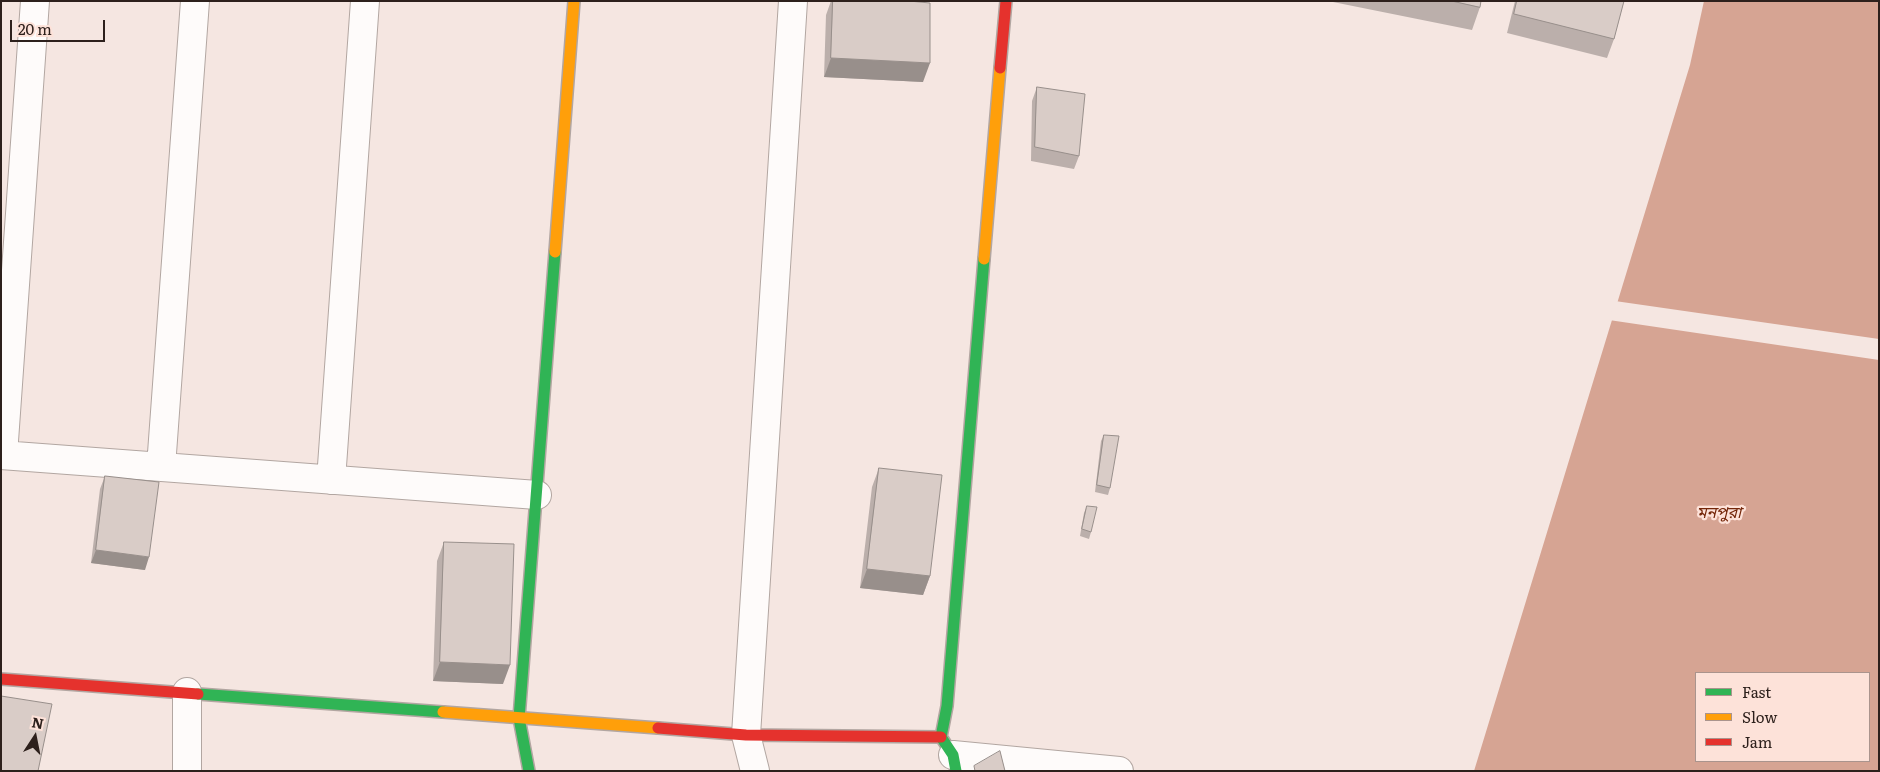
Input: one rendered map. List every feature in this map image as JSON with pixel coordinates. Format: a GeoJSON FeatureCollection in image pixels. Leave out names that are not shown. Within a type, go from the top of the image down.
{"type":"FeatureCollection","features":[{"type":"Feature","properties":{"kind":"street"},"geometry":{"type":"LineString","coordinates":[[35,1],[2,455],[537,495]]}},
{"type":"Feature","properties":{"kind":"street"},"geometry":{"type":"LineString","coordinates":[[161,467],[195,1]]}},
{"type":"Feature","properties":{"kind":"street"},"geometry":{"type":"LineString","coordinates":[[331,480],[365,1]]}},
{"type":"Feature","properties":{"kind":"street"},"geometry":{"type":"LineString","coordinates":[[528,771],[519,718],[574,1]]}},
{"type":"Feature","properties":{"kind":"street"},"geometry":{"type":"LineString","coordinates":[[755,771],[746,735],[793,1]]}},
{"type":"Feature","properties":{"kind":"street"},"geometry":{"type":"LineString","coordinates":[[950,754],[947,706],[1006,1]]}},
{"type":"Feature","properties":{"kind":"street"},"geometry":{"type":"LineString","coordinates":[[1,679],[746,735],[1119,771]]}},
{"type":"Feature","properties":{"kind":"street"},"geometry":{"type":"LineString","coordinates":[[186,771],[187,692]]}},
{"type":"Feature","properties":{"kind":"water","name":"মনপুরা"},"geometry":{"type":"Polygon","coordinates":[[[1704,1],[1879,1],[1879,771],[1474,771],[1690,65],[1704,1]]]}},
{"type":"Feature","properties":{"kind":"pier"},"geometry":{"type":"Polygon","coordinates":[[[1615,301],[1879,339],[1879,360],[1609,320],[1615,301]]]}},
{"type":"Feature","properties":{"kind":"building"},"geometry":{"type":"Polygon","coordinates":[[[833,1],[909,1],[930,3],[930,63],[831,58],[833,1]]]}},
{"type":"Feature","properties":{"kind":"building"},"geometry":{"type":"Polygon","coordinates":[[[1452,1],[1481,1],[1480,7],[1452,1]]]}},
{"type":"Feature","properties":{"kind":"building"},"geometry":{"type":"Polygon","coordinates":[[[1517,1],[1624,1],[1614,39],[1514,14],[1517,1]]]}},
{"type":"Feature","properties":{"kind":"building"},"geometry":{"type":"Polygon","coordinates":[[[1037,87],[1085,94],[1079,156],[1035,147],[1037,87]]]}},
{"type":"Feature","properties":{"kind":"building"},"geometry":{"type":"Polygon","coordinates":[[[1104,435],[1119,436],[1110,488],[1097,485],[1104,435]]]}},
{"type":"Feature","properties":{"kind":"building"},"geometry":{"type":"Polygon","coordinates":[[[879,468],[942,475],[930,576],[867,569],[879,468]]]}},
{"type":"Feature","properties":{"kind":"building"},"geometry":{"type":"Polygon","coordinates":[[[105,476],[159,482],[149,557],[96,550],[105,476]]]}},
{"type":"Feature","properties":{"kind":"building"},"geometry":{"type":"Polygon","coordinates":[[[1087,506],[1097,507],[1091,532],[1082,529],[1087,506]]]}},
{"type":"Feature","properties":{"kind":"building"},"geometry":{"type":"Polygon","coordinates":[[[444,542],[514,544],[510,665],[440,662],[444,542]]]}},
{"type":"Feature","properties":{"kind":"building"},"geometry":{"type":"Polygon","coordinates":[[[1,696],[52,704],[38,771],[1,771],[1,696]]]}},
{"type":"Feature","properties":{"kind":"building"},"geometry":{"type":"Polygon","coordinates":[[[1000,751],[1005,771],[975,771],[974,766],[1000,751]]]}},
{"type":"Feature","properties":{"kind":"traffic: fast"},"geometry":{"type":"LineString","coordinates":[[529,771],[519,718],[555,252]]}},
{"type":"Feature","properties":{"kind":"traffic: fast"},"geometry":{"type":"LineString","coordinates":[[956,771],[953,755],[941,737],[947,706],[984,259]]}},
{"type":"Feature","properties":{"kind":"traffic: fast"},"geometry":{"type":"LineString","coordinates":[[198,694],[443,712]]}},
{"type":"Feature","properties":{"kind":"traffic: slow"},"geometry":{"type":"LineString","coordinates":[[555,252],[574,1]]}},
{"type":"Feature","properties":{"kind":"traffic: slow"},"geometry":{"type":"LineString","coordinates":[[984,259],[1000,68]]}},
{"type":"Feature","properties":{"kind":"traffic: slow"},"geometry":{"type":"LineString","coordinates":[[443,712],[658,728]]}},
{"type":"Feature","properties":{"kind":"traffic: jam"},"geometry":{"type":"LineString","coordinates":[[1000,68],[1006,1]]}},
{"type":"Feature","properties":{"kind":"traffic: jam"},"geometry":{"type":"LineString","coordinates":[[1,679],[198,694]]}},
{"type":"Feature","properties":{"kind":"traffic: jam"},"geometry":{"type":"LineString","coordinates":[[658,728],[746,735],[941,737]]}}]}
